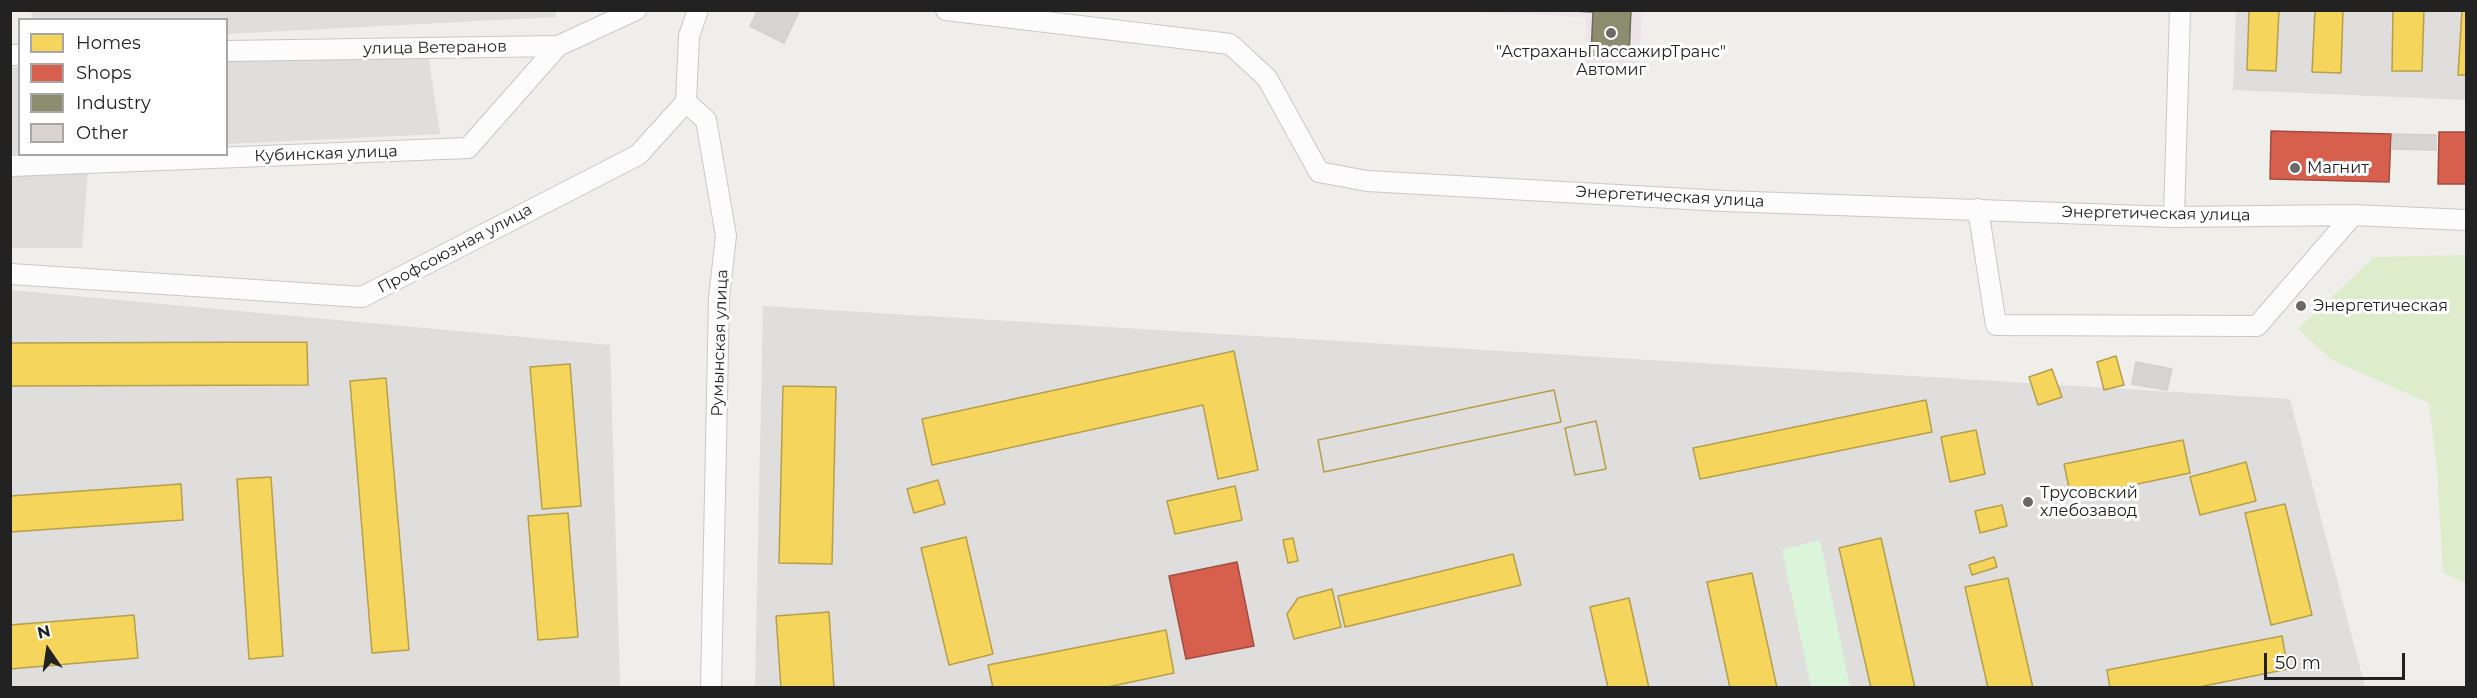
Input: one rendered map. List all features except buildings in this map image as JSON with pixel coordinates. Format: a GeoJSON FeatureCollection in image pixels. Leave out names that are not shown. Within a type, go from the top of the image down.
{"type":"FeatureCollection","features":[{"type":"Feature","properties":{"kind":"street","name":"улица Ветеранов"},"geometry":{"type":"LineString","coordinates":[[228,51],[558,46],[636,10]]}},
{"type":"Feature","properties":{"kind":"street"},"geometry":{"type":"LineString","coordinates":[[686,102],[689,36],[698,10]]}},
{"type":"Feature","properties":{"kind":"street","name":"Энергетическая улица"},"geometry":{"type":"LineString","coordinates":[[946,10],[1230,44],[1267,78],[1319,172],[1367,181],[1691,199],[2174,217],[2353,215],[2466,220]]}},
{"type":"Feature","properties":{"kind":"street"},"geometry":{"type":"LineString","coordinates":[[2174,217],[2180,10]]}},
{"type":"Feature","properties":{"kind":"street","name":"Кубинская улица"},"geometry":{"type":"LineString","coordinates":[[10,166],[468,148],[558,46]]}},
{"type":"Feature","properties":{"kind":"street","name":"Профсоюзная улица"},"geometry":{"type":"LineString","coordinates":[[10,274],[362,297],[638,154],[686,102]]}},
{"type":"Feature","properties":{"kind":"street","name":"Румынская улица"},"geometry":{"type":"LineString","coordinates":[[686,102],[706,120],[726,236],[719,298],[711,687]]}},
{"type":"Feature","properties":{"kind":"street"},"geometry":{"type":"LineString","coordinates":[[1978,209],[1996,325],[2257,326],[2353,215]]}},
{"type":"Feature","properties":{"kind":"shaded area"},"geometry":{"type":"Polygon","coordinates":[[[555,10],[556,17],[228,34],[228,18],[32,18],[31,11],[555,10]]]}},
{"type":"Feature","properties":{"kind":"shaded area"},"geometry":{"type":"Polygon","coordinates":[[[1447,11],[1642,11],[1639,67],[1585,64],[1586,17],[1447,11]]]}},
{"type":"Feature","properties":{"kind":"shaded area"},"geometry":{"type":"Polygon","coordinates":[[[2236,11],[2466,11],[2466,100],[2233,90],[2236,11]]]}},
{"type":"Feature","properties":{"kind":"shaded area"},"geometry":{"type":"Polygon","coordinates":[[[428,53],[440,134],[228,144],[228,60],[428,53]]]}},
{"type":"Feature","properties":{"kind":"shaded area"},"geometry":{"type":"Polygon","coordinates":[[[11,67],[18,67],[18,154],[11,154],[11,67]]]}},
{"type":"Feature","properties":{"kind":"shaded area"},"geometry":{"type":"Polygon","coordinates":[[[88,170],[82,248],[11,248],[11,175],[88,170]]]}},
{"type":"Feature","properties":{"kind":"shaded area"},"geometry":{"type":"Polygon","coordinates":[[[10,290],[610,345],[620,687],[11,687],[10,290]]]}},
{"type":"Feature","properties":{"kind":"shaded area"},"geometry":{"type":"Polygon","coordinates":[[[763,306],[2290,399],[2365,687],[755,688],[763,306]]]}},
{"type":"Feature","properties":{"kind":"green space"},"geometry":{"type":"Polygon","coordinates":[[[2466,255],[2466,583],[2443,573],[2437,470],[2429,403],[2332,360],[2298,329],[2374,257],[2466,255]]]}},
{"type":"Feature","properties":{"kind":"green space"},"geometry":{"type":"Polygon","coordinates":[[[1820,540],[1850,687],[1811,687],[1782,550],[1820,540]]]}},
{"type":"Feature","properties":{"kind":"place","name":"\"АстраханьПассажирТранс\" Автомиг"},"geometry":{"type":"Point","coordinates":[1611,33]}},
{"type":"Feature","properties":{"kind":"place","name":"Магнит"},"geometry":{"type":"Point","coordinates":[2295,168]}},
{"type":"Feature","properties":{"kind":"place","name":"Энергетическая"},"geometry":{"type":"Point","coordinates":[2301,306]}},
{"type":"Feature","properties":{"kind":"place","name":"Трусовский хлебозавод"},"geometry":{"type":"Point","coordinates":[2028,502]}}]}
